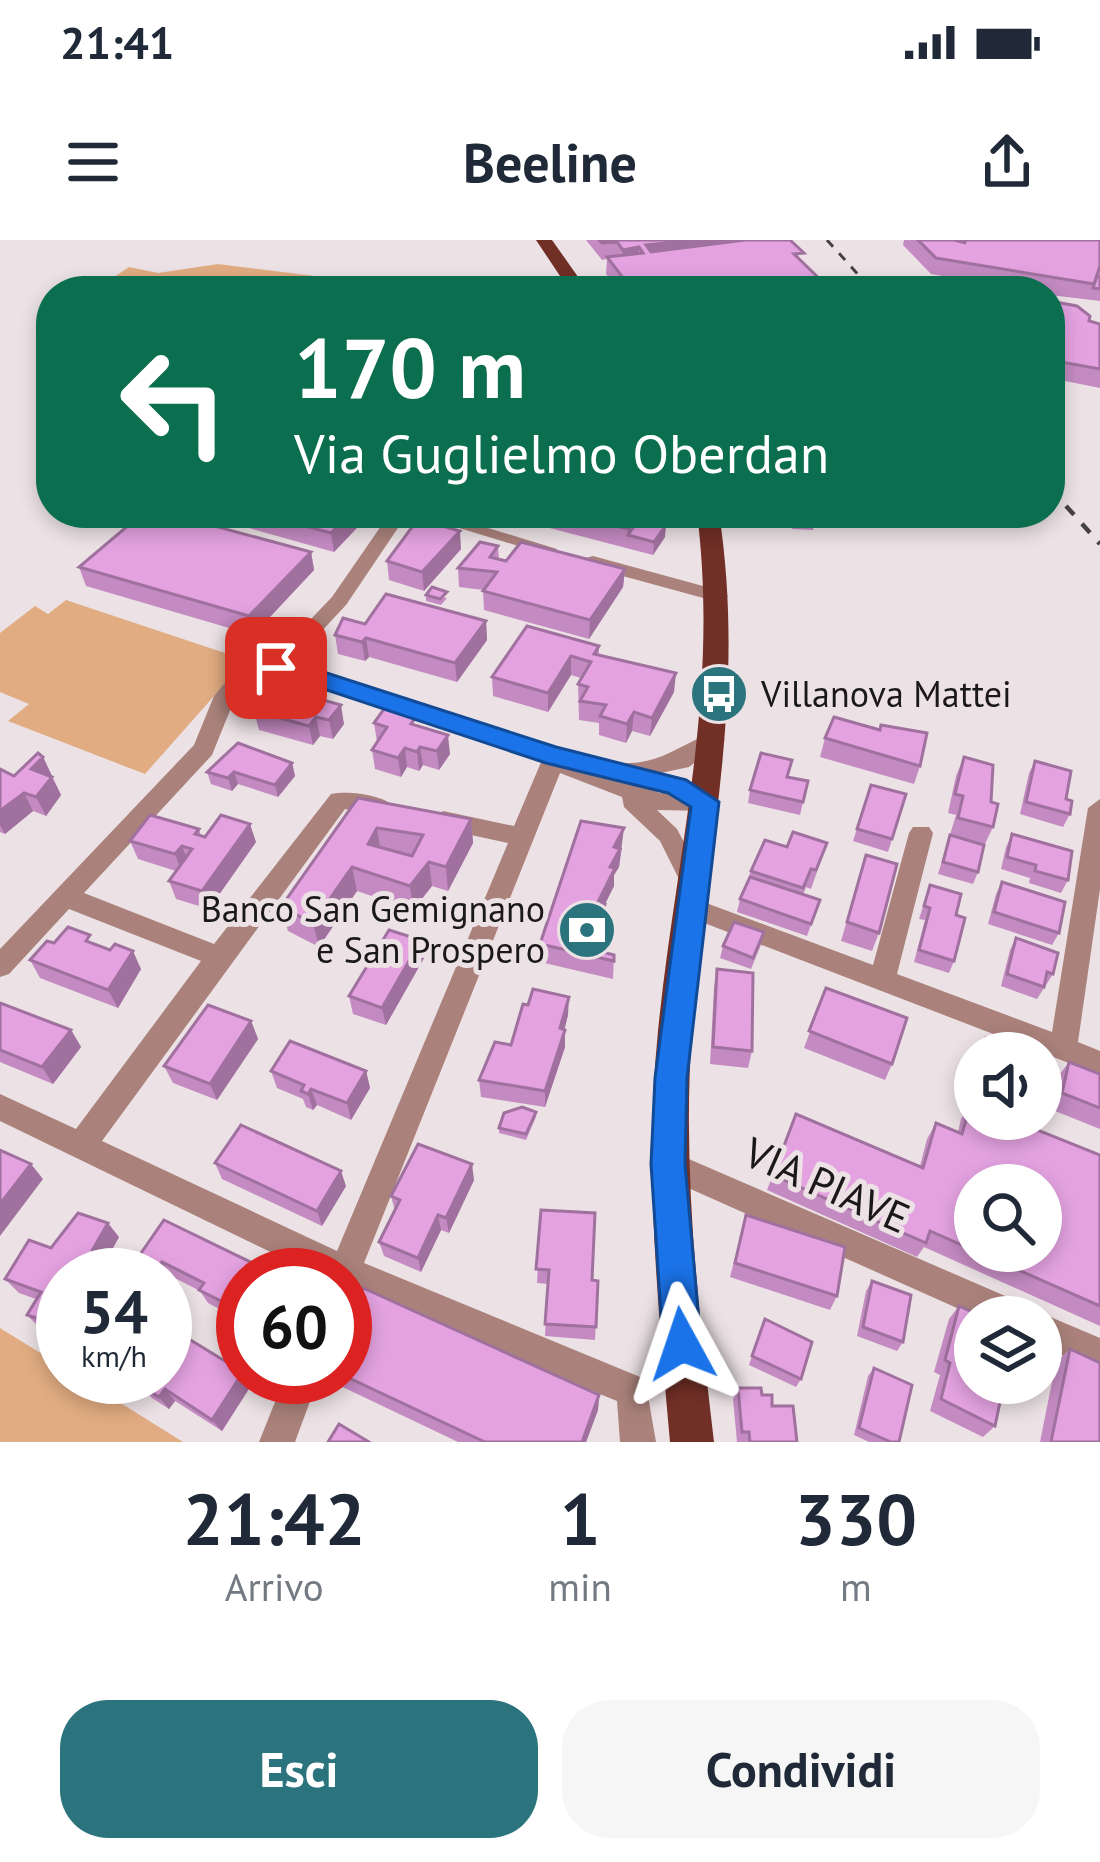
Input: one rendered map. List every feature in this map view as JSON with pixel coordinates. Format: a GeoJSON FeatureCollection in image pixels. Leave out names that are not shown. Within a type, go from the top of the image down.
{"type":"FeatureCollection","features":[{"type":"Feature","properties":{"kind":"main road"},"geometry":{"type":"LineString","coordinates":[[544,240],[569,276]]}},
{"type":"Feature","properties":{"kind":"main road"},"geometry":{"type":"LineString","coordinates":[[692,1442],[668,1164],[674,1046],[714,740],[718,596],[710,528]]}},
{"type":"Feature","properties":{"kind":"street"},"geometry":{"type":"LineString","coordinates":[[0,966],[203,748],[225,696],[236,683],[276,668],[339,601],[389,528]]}},
{"type":"Feature","properties":{"kind":"street"},"geometry":{"type":"LineString","coordinates":[[473,528],[718,596]]}},
{"type":"Feature","properties":{"kind":"street"},"geometry":{"type":"LineString","coordinates":[[276,668],[555,756],[562,765],[618,780],[675,806],[705,802]]}},
{"type":"Feature","properties":{"kind":"street"},"geometry":{"type":"LineString","coordinates":[[618,780],[670,765],[714,740]]}},
{"type":"Feature","properties":{"kind":"street"},"geometry":{"type":"LineString","coordinates":[[354,1248],[555,756]]}},
{"type":"Feature","properties":{"kind":"street"},"geometry":{"type":"LineString","coordinates":[[618,780],[669,836],[692,895],[883,979],[1100,1063]]}},
{"type":"Feature","properties":{"kind":"street"},"geometry":{"type":"LineString","coordinates":[[82,1145],[339,800],[523,837]]}},
{"type":"Feature","properties":{"kind":"street"},"geometry":{"type":"LineString","coordinates":[[1063,1049],[1100,808]]}},
{"type":"Feature","properties":{"kind":"street"},"geometry":{"type":"LineString","coordinates":[[883,979],[921,833]]}},
{"type":"Feature","properties":{"kind":"street"},"geometry":{"type":"LineString","coordinates":[[64,896],[219,957]]}},
{"type":"Feature","properties":{"kind":"street"},"geometry":{"type":"LineString","coordinates":[[0,1107],[293,1248]]}},
{"type":"Feature","properties":{"kind":"street","name":"VIA PIAVE"},"geometry":{"type":"LineString","coordinates":[[668,1164],[967,1296]]}},
{"type":"Feature","properties":{"kind":"street"},"geometry":{"type":"LineString","coordinates":[[372,1284],[633,1391],[638,1442]]}},
{"type":"Feature","properties":{"kind":"street"},"geometry":{"type":"LineString","coordinates":[[1062,1338],[1100,1355]]}},
{"type":"Feature","properties":{"kind":"street"},"geometry":{"type":"LineString","coordinates":[[277,1442],[292,1404]]}},
{"type":"Feature","properties":{"kind":"shaded area"},"geometry":{"type":"Polygon","coordinates":[[[218,264],[315,276],[116,276],[129,267],[158,273],[218,264]]]}},
{"type":"Feature","properties":{"kind":"shaded area"},"geometry":{"type":"Polygon","coordinates":[[[66,600],[246,660],[145,774],[8,721],[29,704],[0,692],[0,633],[35,606],[48,614],[66,600]]]}},
{"type":"Feature","properties":{"kind":"shaded area"},"geometry":{"type":"Polygon","coordinates":[[[0,1328],[36,1350],[36,1404],[122,1404],[183,1442],[0,1442],[0,1328]]]}},
{"type":"Feature","properties":{"kind":"building"},"geometry":{"type":"Polygon","coordinates":[[[599,240],[697,240],[646,245],[651,252],[745,240],[790,240],[804,253],[794,254],[817,276],[622,276],[607,257],[643,253],[639,247],[623,250],[617,242],[599,240]]]}},
{"type":"Feature","properties":{"kind":"building"},"geometry":{"type":"Polygon","coordinates":[[[918,240],[1100,240],[1094,284],[936,258],[918,240]]]}},
{"type":"Feature","properties":{"kind":"building"},"geometry":{"type":"Polygon","coordinates":[[[1065,304],[1077,306],[1090,316],[1089,321],[1100,324],[1100,369],[1065,363],[1065,304]]]}},
{"type":"Feature","properties":{"kind":"building"},"geometry":{"type":"Polygon","coordinates":[[[125,528],[222,528],[311,552],[249,616],[79,567],[125,528]]]}},
{"type":"Feature","properties":{"kind":"building"},"geometry":{"type":"Polygon","coordinates":[[[411,528],[460,531],[422,572],[387,561],[411,528]]]}},
{"type":"Feature","properties":{"kind":"building"},"geometry":{"type":"Polygon","coordinates":[[[633,528],[664,528],[654,542],[628,535],[633,528]]]}},
{"type":"Feature","properties":{"kind":"building"},"geometry":{"type":"Polygon","coordinates":[[[480,542],[498,546],[490,557],[506,561],[521,542],[625,569],[590,620],[483,591],[497,572],[458,568],[480,542]]]}},
{"type":"Feature","properties":{"kind":"building"},"geometry":{"type":"Polygon","coordinates":[[[432,587],[447,592],[440,599],[426,595],[432,587]]]}},
{"type":"Feature","properties":{"kind":"building"},"geometry":{"type":"Polygon","coordinates":[[[386,594],[486,621],[455,663],[366,638],[362,642],[335,635],[343,618],[365,624],[386,594]]]}},
{"type":"Feature","properties":{"kind":"building"},"geometry":{"type":"Polygon","coordinates":[[[527,626],[599,646],[594,654],[676,673],[652,718],[634,712],[627,724],[600,716],[606,705],[580,701],[588,687],[578,684],[591,662],[571,656],[548,693],[492,677],[527,626]]]}},
{"type":"Feature","properties":{"kind":"building"},"geometry":{"type":"Polygon","coordinates":[[[295,682],[316,688],[309,696],[341,705],[329,720],[316,717],[309,726],[254,711],[269,694],[283,698],[295,682]]]}},
{"type":"Feature","properties":{"kind":"building"},"geometry":{"type":"Polygon","coordinates":[[[384,709],[415,718],[411,724],[448,735],[437,751],[405,748],[398,758],[372,750],[387,727],[374,723],[384,709]]]}},
{"type":"Feature","properties":{"kind":"building"},"geometry":{"type":"Polygon","coordinates":[[[834,717],[880,730],[881,725],[927,733],[920,766],[825,738],[834,717]]]}},
{"type":"Feature","properties":{"kind":"building"},"geometry":{"type":"Polygon","coordinates":[[[238,743],[292,763],[275,785],[234,772],[228,778],[207,772],[238,743]]]}},
{"type":"Feature","properties":{"kind":"building"},"geometry":{"type":"Polygon","coordinates":[[[38,753],[43,757],[31,769],[52,777],[36,797],[24,793],[0,811],[0,769],[14,776],[38,753]]]}},
{"type":"Feature","properties":{"kind":"building"},"geometry":{"type":"Polygon","coordinates":[[[761,753],[792,760],[787,777],[808,781],[803,802],[750,790],[761,753]]]}},
{"type":"Feature","properties":{"kind":"building"},"geometry":{"type":"Polygon","coordinates":[[[964,757],[993,765],[991,802],[998,804],[993,827],[958,818],[963,796],[955,794],[964,757]]]}},
{"type":"Feature","properties":{"kind":"building"},"geometry":{"type":"Polygon","coordinates":[[[1035,761],[1071,771],[1066,799],[1072,801],[1070,814],[1026,802],[1035,761]]]}},
{"type":"Feature","properties":{"kind":"building"},"geometry":{"type":"Polygon","coordinates":[[[871,785],[906,794],[892,839],[857,829],[871,785]]]}},
{"type":"Feature","properties":{"kind":"building"},"geometry":{"type":"Polygon","coordinates":[[[358,798],[471,819],[446,867],[429,862],[410,886],[352,867],[313,923],[281,907],[358,798]],[[377,828],[368,844],[412,856],[423,835],[377,828]]]}},
{"type":"Feature","properties":{"kind":"building"},"geometry":{"type":"Polygon","coordinates":[[[150,815],[199,829],[195,834],[205,837],[221,815],[250,824],[202,891],[169,881],[192,849],[182,846],[175,854],[130,841],[150,815]]]}},
{"type":"Feature","properties":{"kind":"building"},"geometry":{"type":"Polygon","coordinates":[[[581,821],[624,828],[614,847],[620,849],[610,867],[615,868],[598,902],[605,904],[601,917],[595,915],[592,926],[599,928],[586,948],[614,955],[614,961],[540,944],[581,821]]]}},
{"type":"Feature","properties":{"kind":"building"},"geometry":{"type":"Polygon","coordinates":[[[793,832],[827,843],[803,888],[751,871],[765,840],[787,847],[793,832]]]}},
{"type":"Feature","properties":{"kind":"building"},"geometry":{"type":"Polygon","coordinates":[[[1012,834],[1072,851],[1068,880],[1007,857],[1012,834]]]}},
{"type":"Feature","properties":{"kind":"building"},"geometry":{"type":"Polygon","coordinates":[[[950,835],[984,845],[978,872],[943,862],[950,835]]]}},
{"type":"Feature","properties":{"kind":"building"},"geometry":{"type":"Polygon","coordinates":[[[866,855],[897,864],[879,933],[847,922],[866,855]]]}},
{"type":"Feature","properties":{"kind":"building"},"geometry":{"type":"Polygon","coordinates":[[[750,877],[820,900],[811,924],[740,899],[750,877]]]}},
{"type":"Feature","properties":{"kind":"building"},"geometry":{"type":"Polygon","coordinates":[[[1002,882],[1065,902],[1059,933],[994,912],[1002,882]]]}},
{"type":"Feature","properties":{"kind":"building"},"geometry":{"type":"Polygon","coordinates":[[[930,885],[961,894],[956,915],[965,918],[954,961],[919,950],[930,908],[924,906],[930,885]]]}},
{"type":"Feature","properties":{"kind":"building"},"geometry":{"type":"Polygon","coordinates":[[[734,922],[764,932],[753,958],[723,946],[734,922]]]}},
{"type":"Feature","properties":{"kind":"building"},"geometry":{"type":"Polygon","coordinates":[[[68,927],[90,935],[86,941],[110,950],[115,944],[133,951],[108,990],[30,960],[68,927]]]}},
{"type":"Feature","properties":{"kind":"building"},"geometry":{"type":"Polygon","coordinates":[[[389,930],[421,940],[382,1008],[349,996],[389,930]]]}},
{"type":"Feature","properties":{"kind":"building"},"geometry":{"type":"Polygon","coordinates":[[[1016,938],[1058,953],[1044,987],[1007,974],[1016,938]]]}},
{"type":"Feature","properties":{"kind":"building"},"geometry":{"type":"Polygon","coordinates":[[[717,969],[753,973],[752,1051],[713,1047],[717,969]]]}},
{"type":"Feature","properties":{"kind":"building"},"geometry":{"type":"Polygon","coordinates":[[[826,988],[907,1018],[892,1064],[809,1031],[826,988]]]}},
{"type":"Feature","properties":{"kind":"building"},"geometry":{"type":"Polygon","coordinates":[[[533,989],[569,997],[560,1028],[565,1030],[545,1091],[479,1080],[495,1042],[511,1045],[523,1004],[528,1005],[533,989]]]}},
{"type":"Feature","properties":{"kind":"building"},"geometry":{"type":"Polygon","coordinates":[[[0,1003],[71,1030],[42,1067],[0,1050],[0,1003]]]}},
{"type":"Feature","properties":{"kind":"building"},"geometry":{"type":"Polygon","coordinates":[[[208,1005],[251,1021],[210,1084],[164,1066],[208,1005]]]}},
{"type":"Feature","properties":{"kind":"building"},"geometry":{"type":"Polygon","coordinates":[[[290,1041],[366,1071],[347,1103],[311,1089],[308,1094],[301,1091],[304,1085],[271,1071],[290,1041]]]}},
{"type":"Feature","properties":{"kind":"building"},"geometry":{"type":"Polygon","coordinates":[[[1069,1062],[1100,1074],[1100,1108],[1062,1093],[1069,1062]]]}},
{"type":"Feature","properties":{"kind":"building"},"geometry":{"type":"Polygon","coordinates":[[[522,1107],[536,1112],[526,1134],[499,1128],[504,1113],[522,1107]]]}},
{"type":"Feature","properties":{"kind":"building"},"geometry":{"type":"Polygon","coordinates":[[[796,1114],[923,1168],[936,1123],[954,1131],[954,1140],[1062,1140],[1100,1155],[1100,1306],[1023,1272],[1062,1272],[1062,1164],[954,1164],[954,1242],[930,1231],[926,1243],[773,1175],[796,1114]]]}},
{"type":"Feature","properties":{"kind":"building"},"geometry":{"type":"Polygon","coordinates":[[[241,1125],[341,1171],[317,1211],[215,1163],[241,1125]]]}},
{"type":"Feature","properties":{"kind":"building"},"geometry":{"type":"Polygon","coordinates":[[[418,1144],[472,1164],[446,1218],[438,1215],[418,1258],[379,1242],[400,1200],[391,1196],[418,1144]]]}},
{"type":"Feature","properties":{"kind":"building"},"geometry":{"type":"Polygon","coordinates":[[[0,1150],[31,1164],[0,1204],[0,1150]]]}},
{"type":"Feature","properties":{"kind":"building"},"geometry":{"type":"Polygon","coordinates":[[[541,1210],[595,1213],[596,1327],[545,1324],[549,1270],[536,1269],[541,1210]]]}},
{"type":"Feature","properties":{"kind":"building"},"geometry":{"type":"Polygon","coordinates":[[[78,1213],[108,1223],[94,1248],[51,1248],[78,1213]]]}},
{"type":"Feature","properties":{"kind":"building"},"geometry":{"type":"Polygon","coordinates":[[[746,1215],[845,1247],[837,1296],[735,1263],[746,1215]]]}},
{"type":"Feature","properties":{"kind":"building"},"geometry":{"type":"Polygon","coordinates":[[[164,1220],[222,1248],[216,1248],[216,1298],[199,1290],[204,1283],[192,1277],[192,1248],[145,1248],[164,1220]]]}},
{"type":"Feature","properties":{"kind":"building"},"geometry":{"type":"Polygon","coordinates":[[[29,1240],[51,1248],[36,1248],[36,1290],[5,1279],[29,1240]]]}},
{"type":"Feature","properties":{"kind":"building"},"geometry":{"type":"Polygon","coordinates":[[[872,1281],[911,1295],[903,1342],[863,1327],[872,1281]]]}},
{"type":"Feature","properties":{"kind":"building"},"geometry":{"type":"Polygon","coordinates":[[[372,1292],[599,1395],[582,1442],[485,1442],[372,1389],[372,1292]]]}},
{"type":"Feature","properties":{"kind":"building"},"geometry":{"type":"Polygon","coordinates":[[[765,1319],[812,1342],[801,1379],[752,1356],[765,1319]]]}},
{"type":"Feature","properties":{"kind":"building"},"geometry":{"type":"Polygon","coordinates":[[[954,1325],[954,1404],[1000,1404],[995,1426],[941,1399],[950,1363],[945,1360],[954,1325]]]}},
{"type":"Feature","properties":{"kind":"building"},"geometry":{"type":"Polygon","coordinates":[[[192,1341],[216,1356],[216,1404],[222,1404],[212,1420],[188,1404],[192,1404],[192,1341]]]}},
{"type":"Feature","properties":{"kind":"building"},"geometry":{"type":"Polygon","coordinates":[[[1070,1349],[1100,1363],[1100,1442],[1051,1442],[1070,1349]]]}},
{"type":"Feature","properties":{"kind":"building"},"geometry":{"type":"Polygon","coordinates":[[[874,1368],[912,1385],[899,1442],[859,1428],[874,1368]]]}},
{"type":"Feature","properties":{"kind":"building"},"geometry":{"type":"Polygon","coordinates":[[[738,1388],[761,1388],[762,1395],[772,1395],[772,1406],[793,1406],[797,1442],[750,1442],[749,1432],[742,1432],[738,1388]]]}},
{"type":"Feature","properties":{"kind":"building"},"geometry":{"type":"Polygon","coordinates":[[[339,1424],[369,1442],[328,1442],[339,1424]]]}},
{"type":"Feature","properties":{"kind":"railway"},"geometry":{"type":"LineString","coordinates":[[827,240],[859,276]]}},
{"type":"Feature","properties":{"kind":"railway"},"geometry":{"type":"LineString","coordinates":[[1065,505],[1100,544]]}},
{"type":"Feature","properties":{"kind":"place","name":"Villanova Mattei"},"geometry":{"type":"Point","coordinates":[719,694]}},
{"type":"Feature","properties":{"kind":"place","name":"Banco San Gemignano e San Prospero"},"geometry":{"type":"Point","coordinates":[587,930]}},
{"type":"Feature","properties":{"kind":"route"},"geometry":{"type":"LineString","coordinates":[[276,668],[555,756],[677,786],[705,802],[671,1078],[668,1164],[682,1344]]}}]}
